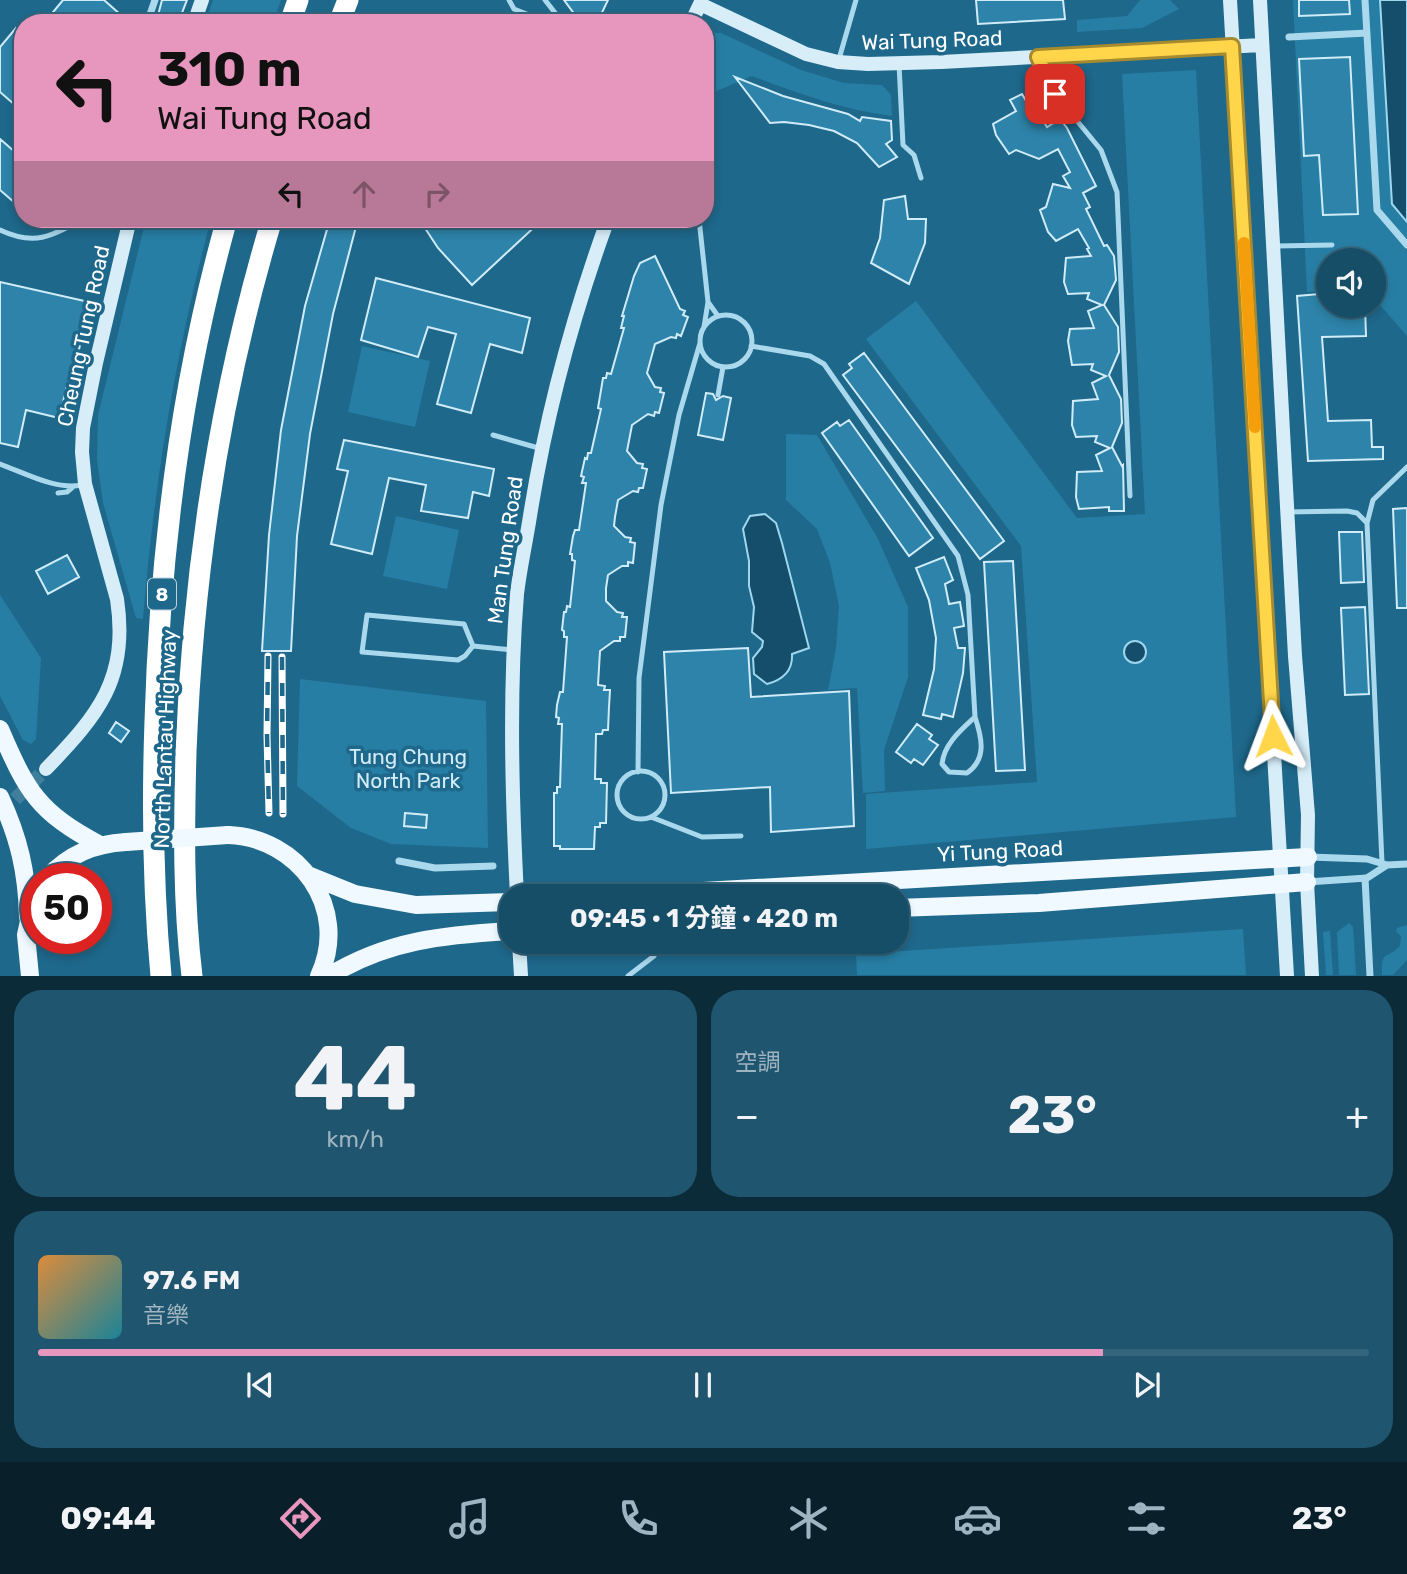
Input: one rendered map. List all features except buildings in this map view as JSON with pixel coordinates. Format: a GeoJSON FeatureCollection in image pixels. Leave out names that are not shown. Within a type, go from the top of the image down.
{"type":"FeatureCollection","features":[{"type":"Feature","properties":{"kind":"highway","name":"North Lantau Highway"},"geometry":{"type":"LineString","coordinates":[[161,975],[155,890],[153,789],[157,658],[165,553],[173,479],[187,396],[224,228]]}},
{"type":"Feature","properties":{"kind":"highway","name":"North Lantau Highway"},"geometry":{"type":"LineString","coordinates":[[191,975],[185,800],[193,634],[211,489],[222,426],[243,329],[270,228]]}},
{"type":"Feature","properties":{"kind":"main road"},"geometry":{"type":"LineString","coordinates":[[1230,0],[1287,975]]}},
{"type":"Feature","properties":{"kind":"main road"},"geometry":{"type":"LineString","coordinates":[[1260,0],[1295,656],[1306,779],[1307,882],[1312,975]]}},
{"type":"Feature","properties":{"kind":"main road","name":"Wai Tung Road"},"geometry":{"type":"LineString","coordinates":[[701,2],[806,54],[838,62],[899,64],[1262,44]]}},
{"type":"Feature","properties":{"kind":"main road","name":"Cheung Tung Road"},"geometry":{"type":"LineString","coordinates":[[46,769],[80,734],[102,703],[119,656],[120,618],[117,599],[80,485],[83,428],[107,312],[129,228]]}},
{"type":"Feature","properties":{"kind":"main road","name":"Man Tung Road"},"geometry":{"type":"LineString","coordinates":[[516,884],[513,816],[513,650],[517,591],[552,403],[590,269],[605,228]]}},
{"type":"Feature","properties":{"kind":"main road"},"geometry":{"type":"LineString","coordinates":[[0,729],[21,775],[44,808],[74,831],[100,845]]}},
{"type":"Feature","properties":{"kind":"main road"},"geometry":{"type":"LineString","coordinates":[[0,797],[11,821],[23,863]]}},
{"type":"Feature","properties":{"kind":"main road"},"geometry":{"type":"LineString","coordinates":[[64,863],[72,856],[100,845],[126,842],[228,835],[241,835],[264,841],[288,855],[308,875],[323,902],[328,926],[327,949],[320,975]]}},
{"type":"Feature","properties":{"kind":"main road","name":"Yi Tung Road"},"geometry":{"type":"LineString","coordinates":[[828,884],[1308,857]]}},
{"type":"Feature","properties":{"kind":"main road"},"geometry":{"type":"LineString","coordinates":[[308,875],[340,889],[377,899],[416,905],[499,903]]}},
{"type":"Feature","properties":{"kind":"main road","name":"Yi Tung Road"},"geometry":{"type":"LineString","coordinates":[[909,908],[1039,903],[1307,882]]}},
{"type":"Feature","properties":{"kind":"main road"},"geometry":{"type":"LineString","coordinates":[[329,975],[379,951],[414,941],[499,932]]}},
{"type":"Feature","properties":{"kind":"main road"},"geometry":{"type":"LineString","coordinates":[[26,954],[30,975]]}},
{"type":"Feature","properties":{"kind":"main road"},"geometry":{"type":"LineString","coordinates":[[520,954],[521,975]]}},
{"type":"Feature","properties":{"kind":"street"},"geometry":{"type":"LineString","coordinates":[[1365,0],[1377,210],[1407,245]]}},
{"type":"Feature","properties":{"kind":"street"},"geometry":{"type":"LineString","coordinates":[[1289,37],[1367,33]]}},
{"type":"Feature","properties":{"kind":"street","name":"Yi Tung Road"},"geometry":{"type":"LineString","coordinates":[[1308,857],[1354,858],[1384,864],[1407,864]]}},
{"type":"Feature","properties":{"kind":"street"},"geometry":{"type":"LineString","coordinates":[[399,861],[435,868],[493,866]]}},
{"type":"Feature","properties":{"kind":"street","name":"Yi Tung Road"},"geometry":{"type":"LineString","coordinates":[[1307,882],[1365,878],[1384,864]]}},
{"type":"Feature","properties":{"kind":"street"},"geometry":{"type":"LineString","coordinates":[[1365,878],[1370,975]]}},
{"type":"Feature","properties":{"kind":"lane"},"geometry":{"type":"LineString","coordinates":[[509,0],[514,9],[527,14]]}},
{"type":"Feature","properties":{"kind":"lane"},"geometry":{"type":"LineString","coordinates":[[545,0],[556,14]]}},
{"type":"Feature","properties":{"kind":"lane"},"geometry":{"type":"LineString","coordinates":[[838,62],[856,0]]}},
{"type":"Feature","properties":{"kind":"lane"},"geometry":{"type":"LineString","coordinates":[[1038,57],[1055,94],[1101,150],[1117,192],[1130,496]]}},
{"type":"Feature","properties":{"kind":"lane"},"geometry":{"type":"LineString","coordinates":[[899,64],[903,145],[914,155],[921,177]]}},
{"type":"Feature","properties":{"kind":"lane"},"geometry":{"type":"LineString","coordinates":[[0,230],[13,236],[34,239],[65,228]]}},
{"type":"Feature","properties":{"kind":"lane"},"geometry":{"type":"LineString","coordinates":[[638,772],[639,678],[661,505],[679,415],[704,328],[708,302],[700,228]]}},
{"type":"Feature","properties":{"kind":"lane"},"geometry":{"type":"LineString","coordinates":[[1273,246],[1332,245]]}},
{"type":"Feature","properties":{"kind":"lane"},"geometry":{"type":"LineString","coordinates":[[708,302],[718,316]]}},
{"type":"Feature","properties":{"kind":"lane"},"geometry":{"type":"LineString","coordinates":[[700,343],[709,361],[723,367],[744,360],[751,346],[752,337],[743,322],[736,317],[718,316],[704,328]]}},
{"type":"Feature","properties":{"kind":"lane"},"geometry":{"type":"LineString","coordinates":[[751,346],[810,356],[824,364],[951,544],[966,581],[975,717],[982,751],[980,760],[967,772],[949,772],[942,764],[944,753],[975,717]]}},
{"type":"Feature","properties":{"kind":"lane"},"geometry":{"type":"LineString","coordinates":[[692,367],[709,361]]}},
{"type":"Feature","properties":{"kind":"lane"},"geometry":{"type":"LineString","coordinates":[[718,395],[723,367]]}},
{"type":"Feature","properties":{"kind":"lane"},"geometry":{"type":"LineString","coordinates":[[492,435],[542,449]]}},
{"type":"Feature","properties":{"kind":"lane"},"geometry":{"type":"LineString","coordinates":[[0,464],[48,482],[80,485]]}},
{"type":"Feature","properties":{"kind":"lane"},"geometry":{"type":"LineString","coordinates":[[1384,864],[1367,523],[1373,500],[1407,467]]}},
{"type":"Feature","properties":{"kind":"lane"},"geometry":{"type":"LineString","coordinates":[[58,493],[67,492],[80,485]]}},
{"type":"Feature","properties":{"kind":"lane"},"geometry":{"type":"LineString","coordinates":[[1287,512],[1347,511],[1357,513],[1367,523]]}},
{"type":"Feature","properties":{"kind":"lane"},"geometry":{"type":"LineString","coordinates":[[473,646],[464,624],[367,615],[362,652],[458,660],[473,646],[513,650]]}},
{"type":"Feature","properties":{"kind":"lane"},"geometry":{"type":"LineString","coordinates":[[651,817],[662,807],[663,785],[652,774],[638,772],[624,779],[618,793],[618,802],[622,809],[634,818],[651,817],[702,837],[741,836]]}},
{"type":"Feature","properties":{"kind":"lane"},"geometry":{"type":"LineString","coordinates":[[628,975],[654,956]]}},
{"type":"Feature","properties":{"kind":"green space"},"geometry":{"type":"Polygon","coordinates":[[[213,0],[281,0],[276,14],[208,14],[213,0]]]}},
{"type":"Feature","properties":{"kind":"green space"},"geometry":{"type":"Polygon","coordinates":[[[1140,0],[1170,0],[1179,9],[1142,28],[1077,32],[1077,20],[1127,16],[1140,0]]]}},
{"type":"Feature","properties":{"kind":"green space"},"geometry":{"type":"Polygon","coordinates":[[[1293,0],[1380,0],[1392,204],[1407,222],[1407,336],[1386,312],[1386,248],[1316,248],[1316,292],[1307,292],[1293,0]]]}},
{"type":"Feature","properties":{"kind":"green space"},"geometry":{"type":"Polygon","coordinates":[[[714,32],[721,33],[801,70],[844,83],[882,85],[891,95],[892,116],[803,95],[752,76],[714,92],[714,32]]]}},
{"type":"Feature","properties":{"kind":"green space"},"geometry":{"type":"Polygon","coordinates":[[[1196,70],[1236,817],[866,849],[866,794],[1037,782],[1021,546],[866,339],[916,301],[1077,518],[1145,514],[1122,74],[1196,70]]]}},
{"type":"Feature","properties":{"kind":"green space"},"geometry":{"type":"Polygon","coordinates":[[[144,228],[209,228],[187,318],[168,418],[153,518],[143,619],[136,618],[103,503],[97,460],[98,415],[144,228]]]}},
{"type":"Feature","properties":{"kind":"green space"},"geometry":{"type":"Polygon","coordinates":[[[362,346],[430,361],[415,427],[348,412],[362,346]]]}},
{"type":"Feature","properties":{"kind":"green space"},"geometry":{"type":"Polygon","coordinates":[[[786,434],[817,435],[878,539],[908,607],[908,677],[884,750],[885,791],[863,793],[857,688],[828,690],[836,648],[839,606],[830,563],[817,529],[786,500],[786,434]]]}},
{"type":"Feature","properties":{"kind":"green space"},"geometry":{"type":"Polygon","coordinates":[[[396,516],[459,530],[447,589],[383,576],[396,516]]]}},
{"type":"Feature","properties":{"kind":"green space"},"geometry":{"type":"Polygon","coordinates":[[[0,595],[41,658],[36,739],[31,744],[23,740],[0,696],[0,595]]]}},
{"type":"Feature","properties":{"kind":"green space","name":"Tung Chung North Park"},"geometry":{"type":"Polygon","coordinates":[[[300,679],[486,701],[488,848],[391,844],[351,828],[297,786],[300,679]]]}},
{"type":"Feature","properties":{"kind":"green space"},"geometry":{"type":"Polygon","coordinates":[[[1349,923],[1353,927],[1356,975],[1339,975],[1337,932],[1349,923]]]}},
{"type":"Feature","properties":{"kind":"green space"},"geometry":{"type":"Polygon","coordinates":[[[1407,925],[1407,960],[1393,975],[1382,975],[1385,956],[1400,946],[1401,936],[1396,932],[1397,928],[1407,925]]]}},
{"type":"Feature","properties":{"kind":"green space"},"geometry":{"type":"Polygon","coordinates":[[[1243,929],[1246,975],[857,975],[856,954],[909,954],[909,951],[1243,929]]]}},
{"type":"Feature","properties":{"kind":"green space"},"geometry":{"type":"Polygon","coordinates":[[[1330,931],[1333,975],[1326,975],[1323,932],[1330,931]]]}},
{"type":"Feature","properties":{"kind":"shaded area"},"geometry":{"type":"Polygon","coordinates":[[[1380,0],[1407,0],[1407,222],[1392,204],[1380,0]]]}},
{"type":"Feature","properties":{"kind":"shaded area"},"geometry":{"type":"Polygon","coordinates":[[[765,514],[776,523],[809,648],[792,654],[791,665],[786,674],[767,684],[754,674],[753,658],[762,647],[763,641],[752,632],[754,607],[743,529],[750,516],[765,514]]]}},
{"type":"Feature","properties":{"kind":"shaded area"},"geometry":{"type":"Polygon","coordinates":[[[1135,641],[1143,644],[1146,652],[1143,660],[1135,663],[1127,660],[1124,652],[1127,644],[1135,641]]]}},
{"type":"Feature","properties":{"kind":"tunnel"},"geometry":{"type":"LineString","coordinates":[[0,814],[46,769]]}},
{"type":"Feature","properties":{"kind":"railway"},"geometry":{"type":"LineString","coordinates":[[268,656],[269,813]]}},
{"type":"Feature","properties":{"kind":"railway"},"geometry":{"type":"LineString","coordinates":[[282,657],[283,814]]}},
{"type":"Feature","properties":{"kind":"slow traffic"},"geometry":{"type":"LineString","coordinates":[[1244,243],[1255,427]]}},
{"type":"Feature","properties":{"kind":"route"},"geometry":{"type":"LineString","coordinates":[[1055,94],[1038,57],[1232,46],[1273,736]]}}]}
